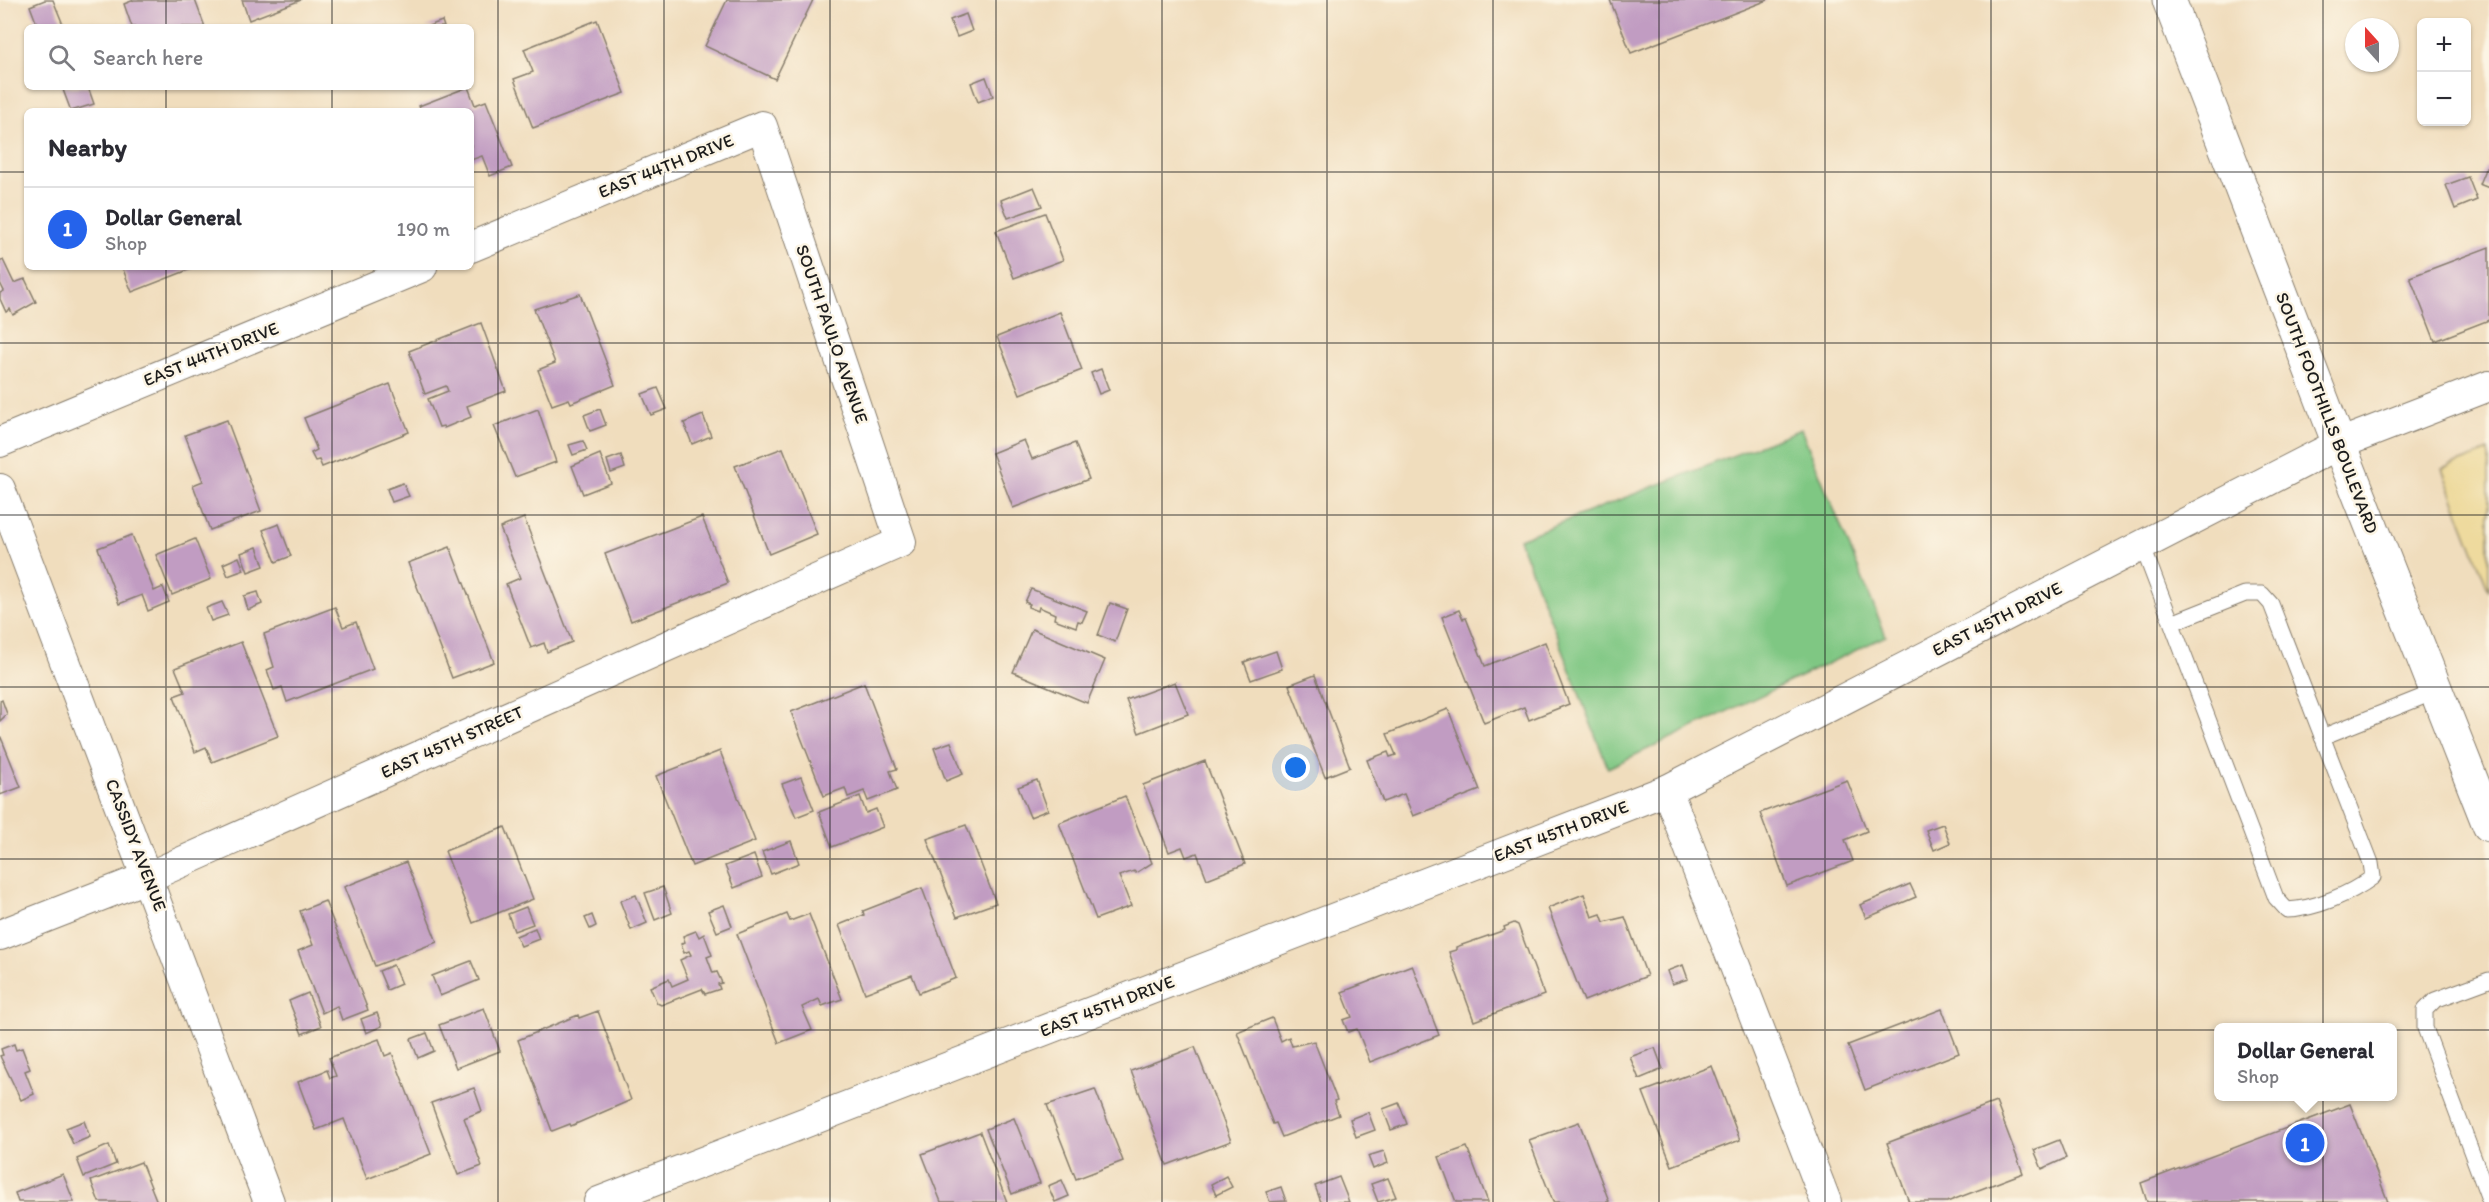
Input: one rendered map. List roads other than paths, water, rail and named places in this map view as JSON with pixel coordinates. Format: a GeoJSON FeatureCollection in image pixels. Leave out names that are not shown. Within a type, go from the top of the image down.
{"type":"FeatureCollection","features":[{"type":"Feature","properties":{"kind":"street","name":"SOUTH FOOTHILLS BOULEVARD"},"geometry":{"type":"LineString","coordinates":[[2169,0],[2338,444],[2489,825]]}},
{"type":"Feature","properties":{"kind":"street","name":"EAST 44TH DRIVE"},"geometry":{"type":"LineString","coordinates":[[474,246],[762,126]]}},
{"type":"Feature","properties":{"kind":"street","name":"SOUTH PAULO AVENUE"},"geometry":{"type":"LineString","coordinates":[[762,126],[901,542]]}},
{"type":"Feature","properties":{"kind":"street","name":"EAST 44TH DRIVE"},"geometry":{"type":"LineString","coordinates":[[0,442],[415,270]]}},
{"type":"Feature","properties":{"kind":"street","name":"EAST 45TH DRIVE"},"geometry":{"type":"LineString","coordinates":[[599,1202],[1667,790],[2338,444],[2489,386]]}},
{"type":"Feature","properties":{"kind":"street","name":"CASSIDY AVENUE"},"geometry":{"type":"LineString","coordinates":[[0,489],[269,1202]]}},
{"type":"Feature","properties":{"kind":"street","name":"EAST 45TH STREET"},"geometry":{"type":"LineString","coordinates":[[0,935],[148,877],[901,542]]}},
{"type":"Feature","properties":{"kind":"street"},"geometry":{"type":"LineString","coordinates":[[1667,790],[1826,1202]]}},
{"type":"Feature","properties":{"kind":"lane"},"geometry":{"type":"LineString","coordinates":[[2142,544],[2276,898],[2287,910],[2302,909],[2361,886],[2373,877],[2371,863],[2271,604],[2262,594],[2246,594],[2172,623]]}},
{"type":"Feature","properties":{"kind":"lane"},"geometry":{"type":"LineString","coordinates":[[2322,737],[2437,691]]}},
{"type":"Feature","properties":{"kind":"lane"},"geometry":{"type":"LineString","coordinates":[[2489,980],[2435,1000],[2425,1010],[2425,1028],[2489,1199]]}},
{"type":"Feature","properties":{"kind":"place","name":"Dollar General"},"geometry":{"type":"Point","coordinates":[2305,1143]}}]}
